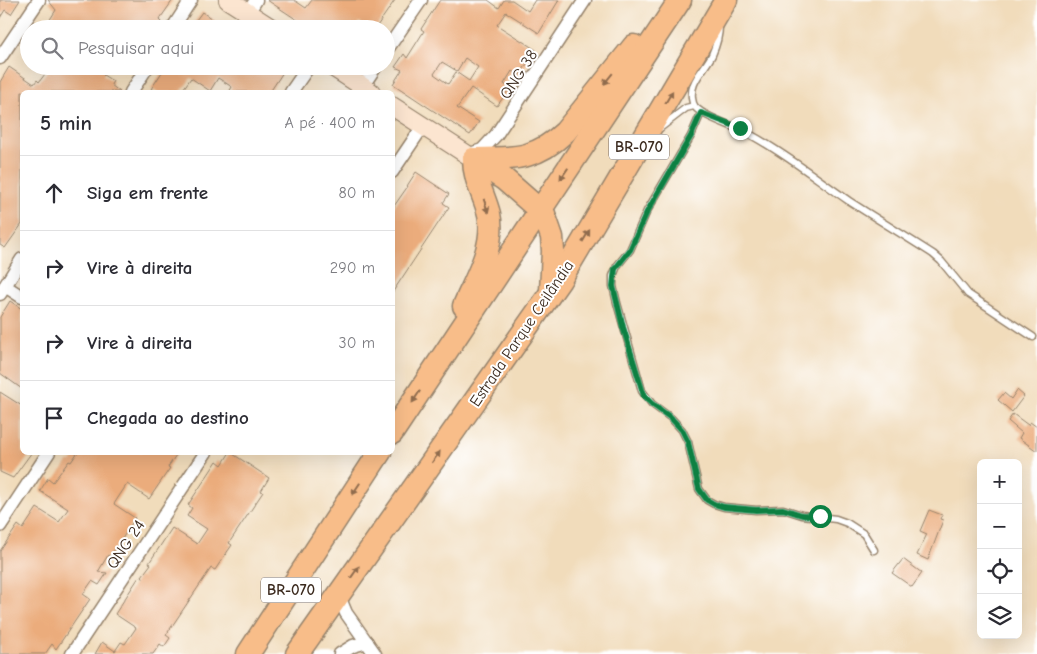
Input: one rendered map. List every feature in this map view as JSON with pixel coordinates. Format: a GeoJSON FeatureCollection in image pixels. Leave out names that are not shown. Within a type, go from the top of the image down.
{"type":"FeatureCollection","features":[{"type":"Feature","properties":{"kind":"highway"},"geometry":{"type":"LineString","coordinates":[[471,157],[507,159],[526,156],[539,152],[553,144],[566,132],[672,0]]}},
{"type":"Feature","properties":{"kind":"highway","name":"BR-070"},"geometry":{"type":"LineString","coordinates":[[395,428],[680,0]]}},
{"type":"Feature","properties":{"kind":"highway","name":"Estrada Parque Ceilândia"},"geometry":{"type":"LineString","coordinates":[[296,654],[339,596],[551,292],[723,6]]}},
{"type":"Feature","properties":{"kind":"highway"},"geometry":{"type":"LineString","coordinates":[[471,157],[504,179],[540,210],[548,223],[553,251],[551,292]]}},
{"type":"Feature","properties":{"kind":"highway"},"geometry":{"type":"LineString","coordinates":[[439,362],[488,249],[490,218],[476,179],[471,157]]}},
{"type":"Feature","properties":{"kind":"highway","name":"BR-070"},"geometry":{"type":"LineString","coordinates":[[248,654],[259,644],[378,455]]}},
{"type":"Feature","properties":{"kind":"main road"},"geometry":{"type":"LineString","coordinates":[[228,0],[252,6],[265,20]]}},
{"type":"Feature","properties":{"kind":"main road"},"geometry":{"type":"LineString","coordinates":[[344,75],[367,90]]}},
{"type":"Feature","properties":{"kind":"main road"},"geometry":{"type":"LineString","coordinates":[[395,108],[471,157]]}},
{"type":"Feature","properties":{"kind":"street"},"geometry":{"type":"LineString","coordinates":[[26,20],[39,0]]}},
{"type":"Feature","properties":{"kind":"street"},"geometry":{"type":"LineString","coordinates":[[178,20],[191,0]]}},
{"type":"Feature","properties":{"kind":"street"},"geometry":{"type":"LineString","coordinates":[[395,38],[420,0]]}},
{"type":"Feature","properties":{"kind":"street","name":"QNG 38"},"geometry":{"type":"LineString","coordinates":[[471,157],[482,150],[496,135],[585,0]]}},
{"type":"Feature","properties":{"kind":"street"},"geometry":{"type":"LineString","coordinates":[[0,58],[20,28]]}},
{"type":"Feature","properties":{"kind":"street"},"geometry":{"type":"LineString","coordinates":[[132,90],[142,75]]}},
{"type":"Feature","properties":{"kind":"street"},"geometry":{"type":"LineString","coordinates":[[292,90],[303,75]]}},
{"type":"Feature","properties":{"kind":"street"},"geometry":{"type":"LineString","coordinates":[[367,90],[373,75]]}},
{"type":"Feature","properties":{"kind":"street"},"geometry":{"type":"LineString","coordinates":[[395,168],[423,126]]}},
{"type":"Feature","properties":{"kind":"street"},"geometry":{"type":"LineString","coordinates":[[20,262],[2,290],[20,296]]}},
{"type":"Feature","properties":{"kind":"street"},"geometry":{"type":"LineString","coordinates":[[0,526],[47,455]]}},
{"type":"Feature","properties":{"kind":"street","name":"QNG 24"},"geometry":{"type":"LineString","coordinates":[[72,654],[204,455]]}},
{"type":"Feature","properties":{"kind":"street"},"geometry":{"type":"LineString","coordinates":[[339,596],[346,613],[375,654]]}},
{"type":"Feature","properties":{"kind":"street"},"geometry":{"type":"LineString","coordinates":[[340,654],[353,646],[368,642]]}},
{"type":"Feature","properties":{"kind":"lane"},"geometry":{"type":"LineString","coordinates":[[723,6],[717,43],[691,90],[694,106],[701,113],[740,128],[770,146],[932,254],[941,261],[968,294],[1033,337]]}},
{"type":"Feature","properties":{"kind":"lane"},"geometry":{"type":"LineString","coordinates":[[647,134],[659,128],[686,108],[694,106]]}},
{"type":"Feature","properties":{"kind":"lane"},"geometry":{"type":"LineString","coordinates":[[701,113],[691,136],[647,212],[630,250],[617,266],[613,276],[613,286],[623,327],[642,391],[652,404],[671,418],[682,430],[688,442],[699,489],[707,500],[724,507],[756,510],[783,509],[802,515],[836,519],[848,523],[864,534],[874,550]]}},
{"type":"Feature","properties":{"kind":"building"},"geometry":{"type":"Polygon","coordinates":[[[0,0],[20,0],[11,14],[5,10],[0,18],[0,0]]]}},
{"type":"Feature","properties":{"kind":"building"},"geometry":{"type":"Polygon","coordinates":[[[48,0],[173,0],[159,20],[50,20],[56,10],[48,0]]]}},
{"type":"Feature","properties":{"kind":"building"},"geometry":{"type":"Polygon","coordinates":[[[267,0],[294,0],[306,8],[312,0],[395,0],[381,20],[297,20],[267,0]]]}},
{"type":"Feature","properties":{"kind":"building"},"geometry":{"type":"Polygon","coordinates":[[[440,0],[488,0],[499,8],[504,0],[512,0],[528,11],[535,0],[559,0],[539,33],[506,12],[497,25],[536,50],[519,76],[512,71],[504,84],[510,88],[497,106],[471,88],[457,108],[479,122],[470,135],[393,84],[402,70],[395,67],[404,54],[407,58],[424,31],[421,29],[440,0]],[[465,58],[457,71],[442,62],[434,74],[448,84],[456,72],[469,81],[478,67],[465,58]]]}},
{"type":"Feature","properties":{"kind":"building"},"geometry":{"type":"Polygon","coordinates":[[[202,12],[214,20],[196,20],[202,12]]]}},
{"type":"Feature","properties":{"kind":"building"},"geometry":{"type":"Polygon","coordinates":[[[9,67],[34,84],[37,80],[39,82],[44,75],[103,75],[113,81],[111,85],[117,90],[20,90],[20,227],[5,248],[0,245],[0,82],[9,67]]]}},
{"type":"Feature","properties":{"kind":"building"},"geometry":{"type":"Polygon","coordinates":[[[160,75],[281,75],[271,90],[230,90],[232,87],[218,78],[211,90],[191,78],[182,90],[151,89],[160,75]]]}},
{"type":"Feature","properties":{"kind":"building"},"geometry":{"type":"Polygon","coordinates":[[[416,172],[449,194],[443,203],[449,207],[395,288],[395,205],[416,172]]]}},
{"type":"Feature","properties":{"kind":"building"},"geometry":{"type":"Polygon","coordinates":[[[10,301],[20,308],[20,388],[0,373],[0,317],[10,301]]]}},
{"type":"Feature","properties":{"kind":"building"},"geometry":{"type":"Polygon","coordinates":[[[1017,390],[1024,396],[1012,412],[998,400],[1004,393],[1011,399],[1017,390]]]}},
{"type":"Feature","properties":{"kind":"building"},"geometry":{"type":"Polygon","coordinates":[[[0,392],[20,405],[20,455],[30,455],[13,478],[0,472],[0,392]]]}},
{"type":"Feature","properties":{"kind":"building"},"geometry":{"type":"Polygon","coordinates":[[[1013,414],[1028,425],[1030,422],[1037,427],[1037,451],[1019,438],[1022,433],[1008,421],[1013,414]]]}},
{"type":"Feature","properties":{"kind":"building"},"geometry":{"type":"Polygon","coordinates":[[[76,455],[176,455],[168,467],[170,468],[149,499],[127,484],[114,504],[135,518],[98,572],[107,573],[99,585],[92,581],[83,594],[90,599],[56,649],[52,644],[45,654],[0,654],[0,551],[18,525],[23,529],[37,508],[59,522],[68,509],[40,491],[48,478],[53,482],[69,461],[71,462],[76,455]]]}},
{"type":"Feature","properties":{"kind":"building"},"geometry":{"type":"Polygon","coordinates":[[[228,455],[234,455],[269,478],[261,491],[263,492],[229,543],[232,545],[215,570],[211,568],[166,635],[170,638],[164,647],[160,644],[153,654],[95,654],[102,642],[115,651],[121,642],[125,644],[136,628],[115,614],[139,577],[144,578],[142,576],[151,564],[149,563],[172,528],[197,544],[207,529],[187,516],[192,508],[188,505],[217,461],[222,465],[228,455]]]}},
{"type":"Feature","properties":{"kind":"building"},"geometry":{"type":"Polygon","coordinates":[[[929,510],[942,515],[940,519],[943,520],[928,560],[917,555],[927,534],[920,531],[929,510]]]}},
{"type":"Feature","properties":{"kind":"building"},"geometry":{"type":"Polygon","coordinates":[[[903,559],[922,573],[912,587],[892,573],[903,559]]]}},
{"type":"Feature","properties":{"kind":"route"},"geometry":{"type":"LineString","coordinates":[[740,128],[701,113],[691,136],[662,183],[630,250],[615,269],[613,286],[644,396],[671,418],[682,430],[688,442],[699,489],[707,500],[724,507],[756,510],[783,509],[802,515],[820,516]]}}]}
